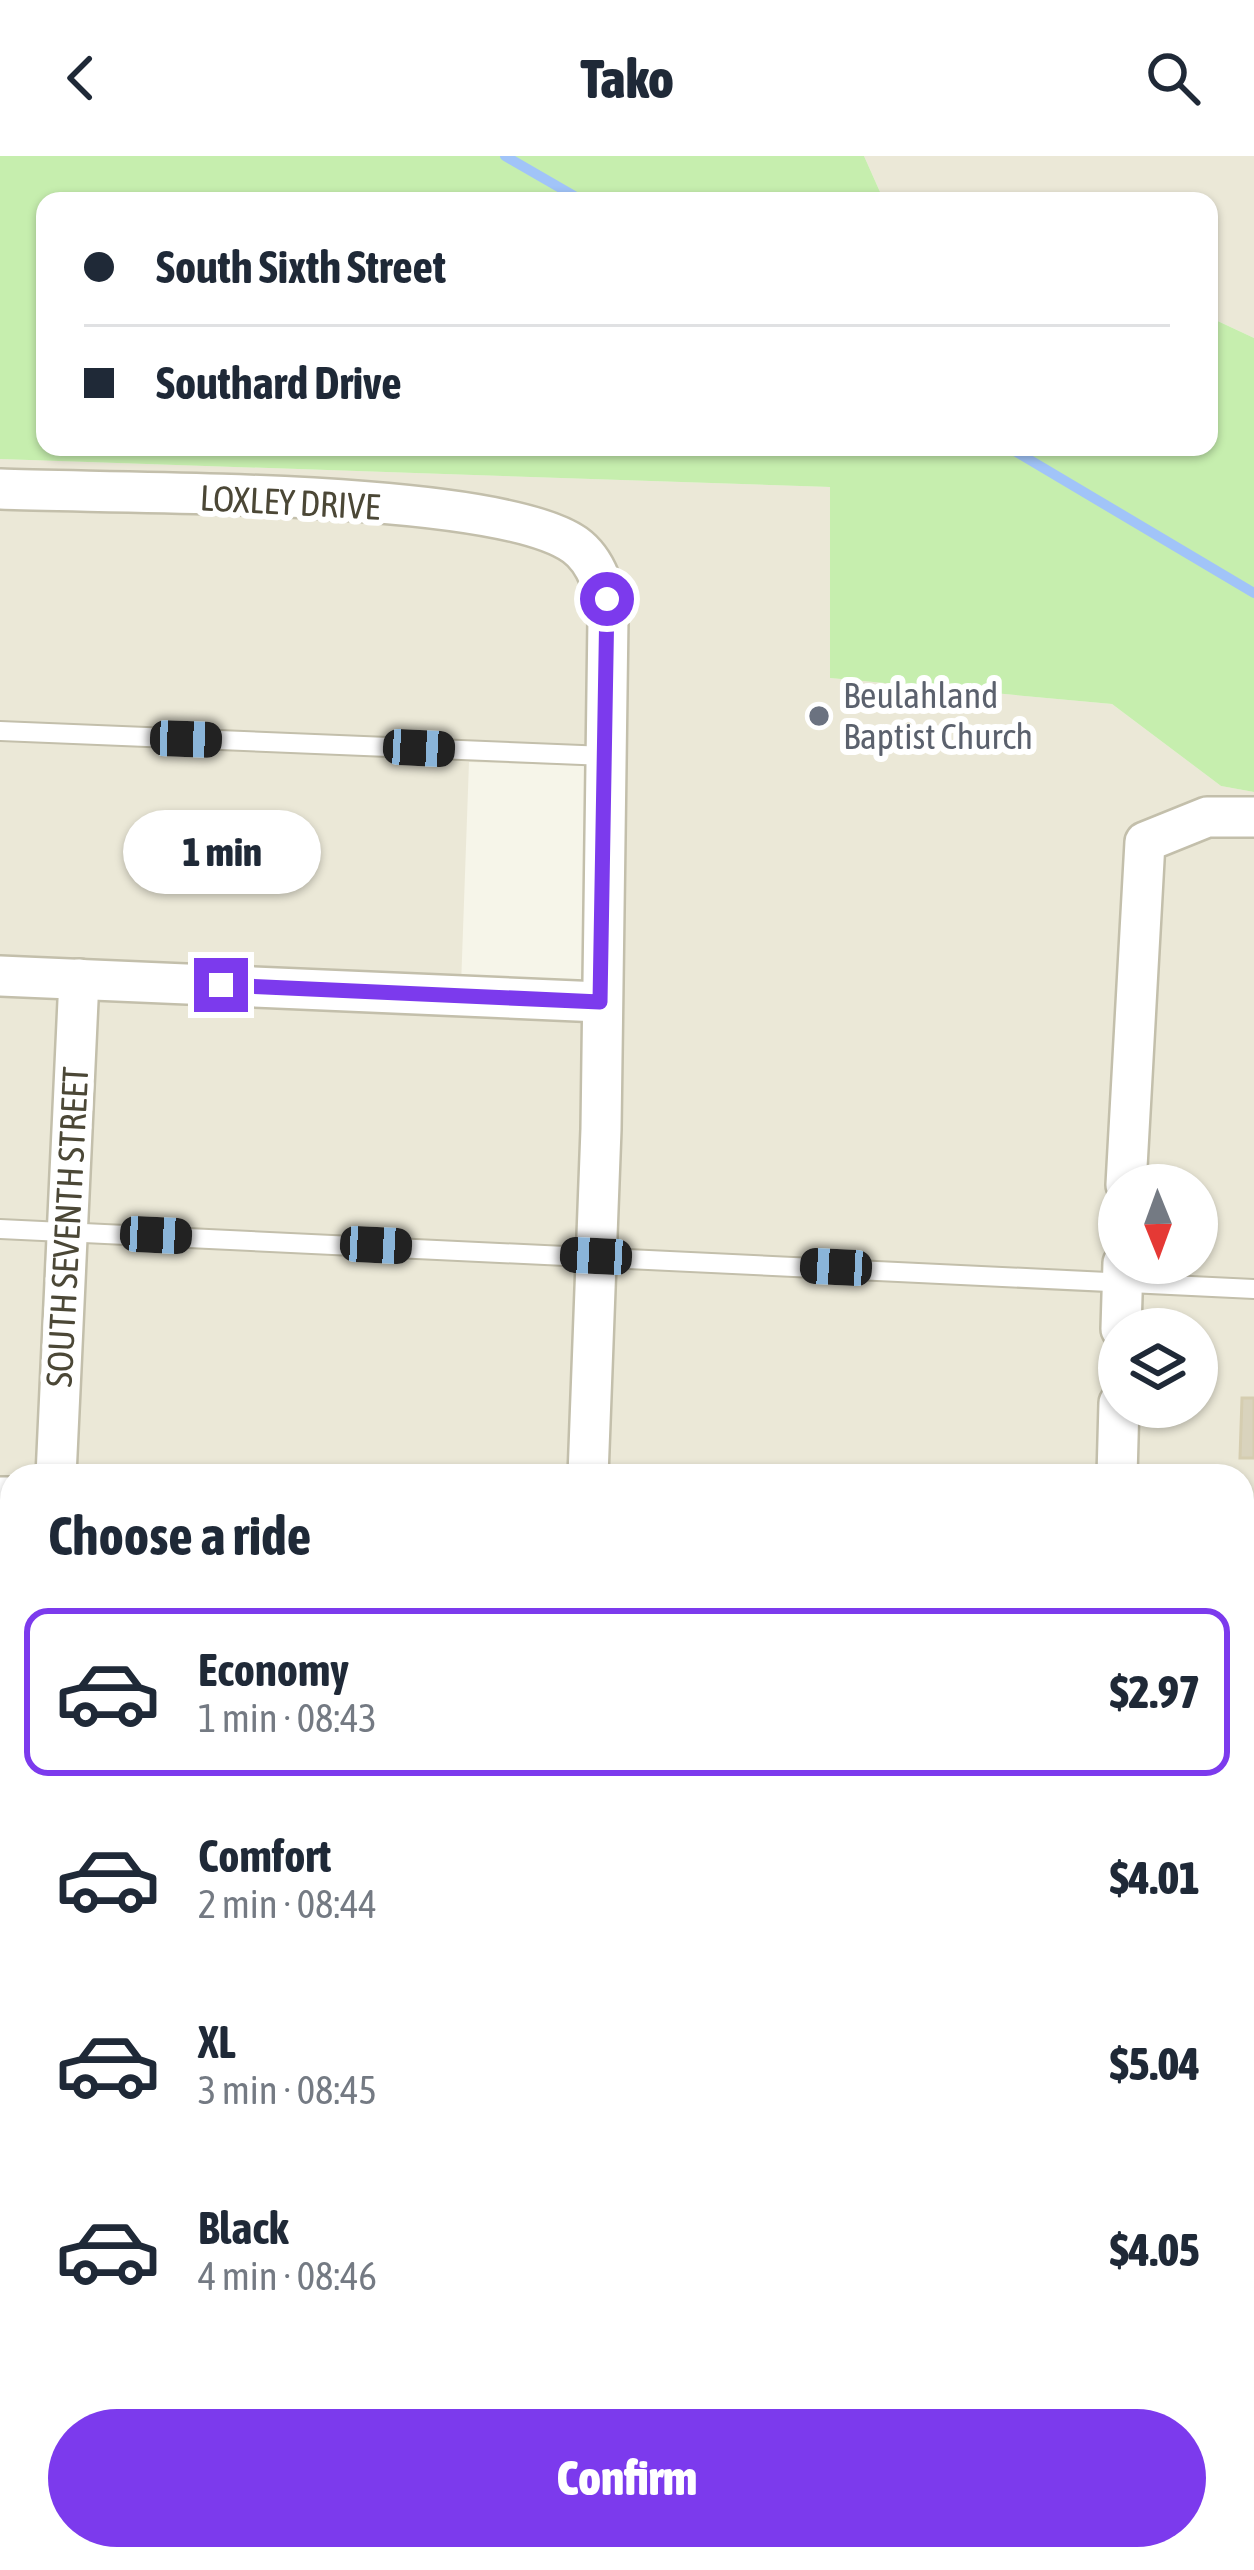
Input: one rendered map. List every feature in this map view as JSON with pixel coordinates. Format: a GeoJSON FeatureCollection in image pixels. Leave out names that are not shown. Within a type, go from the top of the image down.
{"type":"FeatureCollection","features":[{"type":"Feature","properties":{"kind":"street","name":"LOXLEY DRIVE"},"geometry":{"type":"LineString","coordinates":[[0,489],[422,509],[488,516],[575,545],[591,562],[607,599],[606,756]]}},
{"type":"Feature","properties":{"kind":"street"},"geometry":{"type":"LineString","coordinates":[[588,1464],[606,756]]}},
{"type":"Feature","properties":{"kind":"street"},"geometry":{"type":"LineString","coordinates":[[1127,1164],[1145,842],[1207,817],[1254,817]]}},
{"type":"Feature","properties":{"kind":"street"},"geometry":{"type":"LineString","coordinates":[[0,976],[600,1002]]}},
{"type":"Feature","properties":{"kind":"street","name":"SOUTH SEVENTH STREET"},"geometry":{"type":"LineString","coordinates":[[57,1464],[79,979]]}},
{"type":"Feature","properties":{"kind":"street"},"geometry":{"type":"LineString","coordinates":[[1117,1464],[1118,1428]]}},
{"type":"Feature","properties":{"kind":"lane"},"geometry":{"type":"LineString","coordinates":[[0,731],[606,756]]}},
{"type":"Feature","properties":{"kind":"lane"},"geometry":{"type":"LineString","coordinates":[[0,1228],[596,1256],[1098,1271]]}},
{"type":"Feature","properties":{"kind":"lane"},"geometry":{"type":"LineString","coordinates":[[1215,1284],[1254,1289]]}},
{"type":"Feature","properties":{"kind":"shaded area"},"geometry":{"type":"Polygon","coordinates":[[[864,156],[1254,156],[1254,338],[1218,321],[1218,192],[880,192],[864,156]]]}},
{"type":"Feature","properties":{"kind":"shaded area"},"geometry":{"type":"Polygon","coordinates":[[[0,459],[830,487],[830,678],[1112,704],[1221,786],[1254,792],[1254,1464],[0,1464],[0,459]],[[469,762],[461,986],[587,991],[596,766],[469,762]]]}},
{"type":"Feature","properties":{"kind":"green space"},"geometry":{"type":"Polygon","coordinates":[[[0,156],[864,156],[880,192],[36,192],[36,456],[1218,456],[1218,321],[1254,338],[1254,792],[1221,786],[1112,704],[830,678],[830,487],[0,459],[0,156]]]}},
{"type":"Feature","properties":{"kind":"building"},"geometry":{"type":"Polygon","coordinates":[[[1242,1398],[1254,1398],[1254,1458],[1240,1458],[1242,1398]]]}},
{"type":"Feature","properties":{"kind":"waterway"},"geometry":{"type":"LineString","coordinates":[[505,156],[567,192]]}},
{"type":"Feature","properties":{"kind":"waterway"},"geometry":{"type":"LineString","coordinates":[[1023,456],[1254,593]]}},
{"type":"Feature","properties":{"kind":"place","name":"Beulahland Baptist Church"},"geometry":{"type":"Point","coordinates":[819,716]}},
{"type":"Feature","properties":{"kind":"route"},"geometry":{"type":"LineString","coordinates":[[221,985],[600,1002],[607,599]]}}]}
